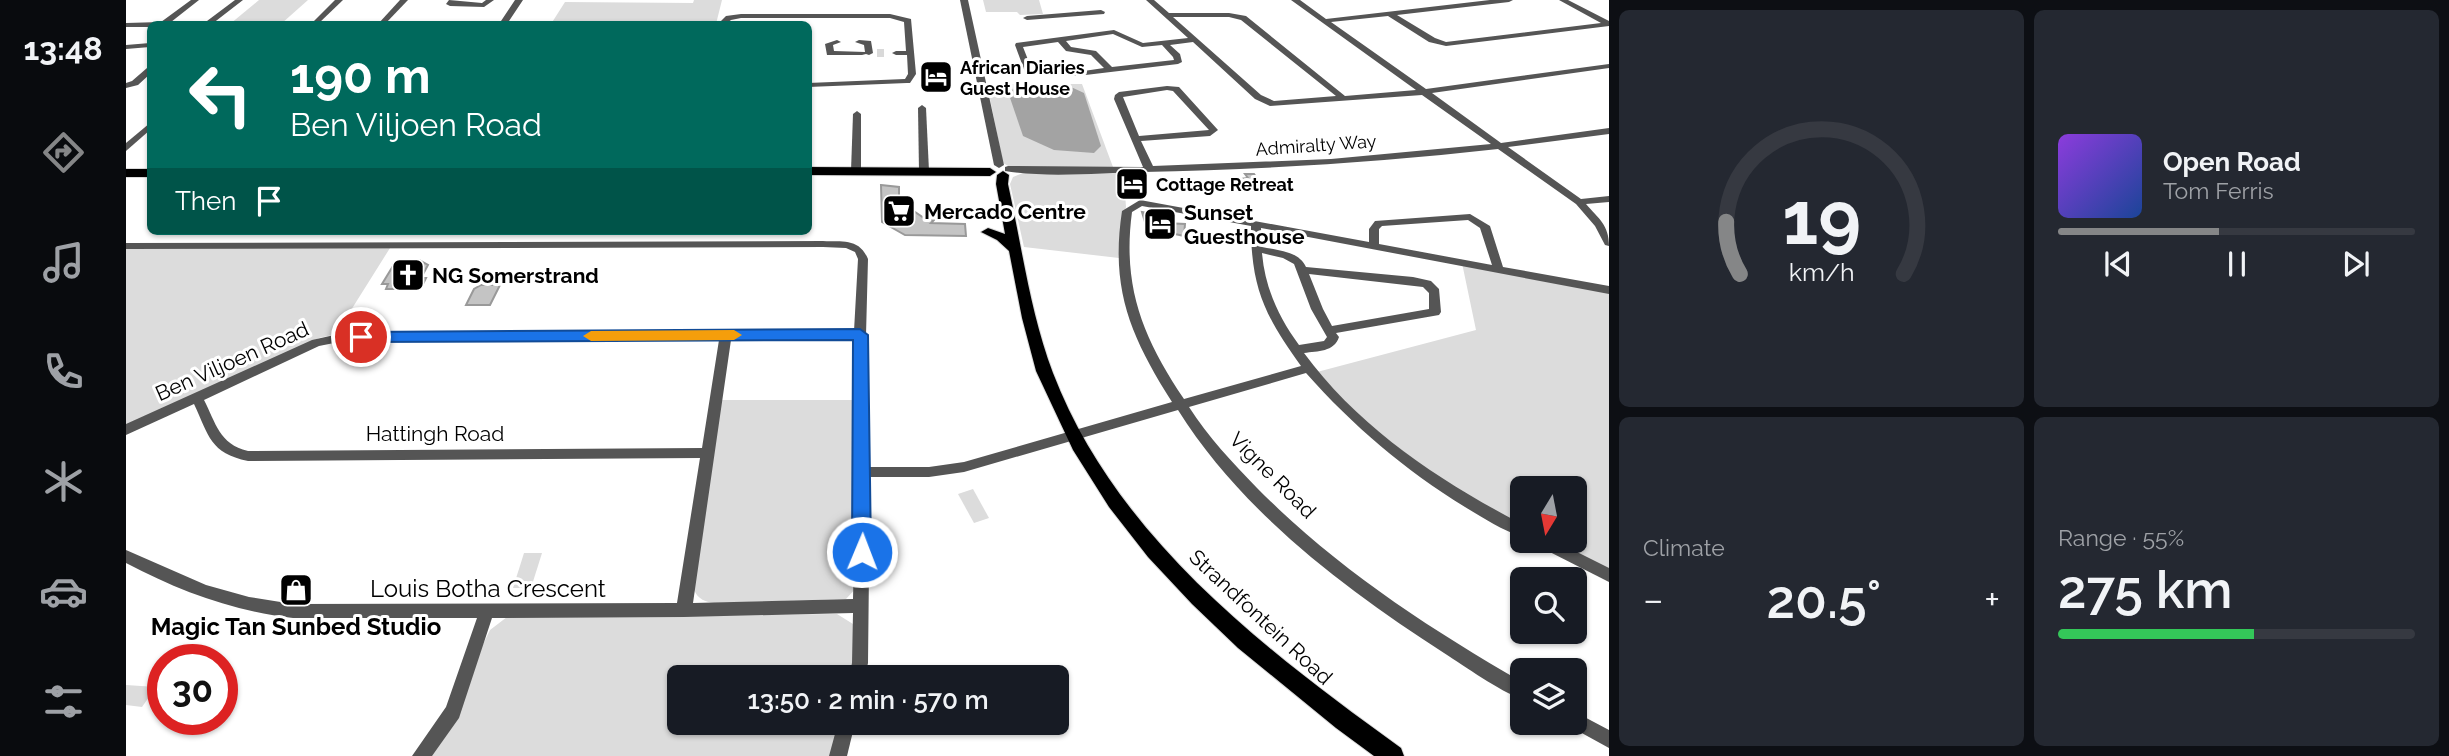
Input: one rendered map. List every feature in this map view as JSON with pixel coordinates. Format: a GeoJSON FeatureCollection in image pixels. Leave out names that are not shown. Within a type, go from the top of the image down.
{"type":"FeatureCollection","features":[{"type":"Feature","properties":{"kind":"main road","name":"Admiralty Way"},"geometry":{"type":"LineString","coordinates":[[812,170],[954,170],[1000,175]]}},
{"type":"Feature","properties":{"kind":"main road","name":"Admiralty Way"},"geometry":{"type":"LineString","coordinates":[[924,170],[1000,175]]}},
{"type":"Feature","properties":{"kind":"main road"},"geometry":{"type":"LineString","coordinates":[[954,170],[985,177],[1000,175]]}},
{"type":"Feature","properties":{"kind":"main road"},"geometry":{"type":"LineString","coordinates":[[126,173],[147,173]]}},
{"type":"Feature","properties":{"kind":"main road","name":"Strandfontein Road"},"geometry":{"type":"LineString","coordinates":[[1000,175],[1032,334],[1053,395],[1073,435],[1112,497],[1183,580],[1218,615],[1275,667],[1393,756]]}},
{"type":"Feature","properties":{"kind":"main road"},"geometry":{"type":"LineString","coordinates":[[988,232],[1002,237],[1017,252]]}},
{"type":"Feature","properties":{"kind":"street"},"geometry":{"type":"LineString","coordinates":[[167,21],[195,0]]}},
{"type":"Feature","properties":{"kind":"street"},"geometry":{"type":"LineString","coordinates":[[212,21],[239,0]]}},
{"type":"Feature","properties":{"kind":"street"},"geometry":{"type":"LineString","coordinates":[[317,21],[339,0]]}},
{"type":"Feature","properties":{"kind":"street"},"geometry":{"type":"LineString","coordinates":[[384,21],[404,0]]}},
{"type":"Feature","properties":{"kind":"street"},"geometry":{"type":"LineString","coordinates":[[453,0],[450,4],[484,5],[490,0]]}},
{"type":"Feature","properties":{"kind":"street"},"geometry":{"type":"LineString","coordinates":[[505,21],[519,0]]}},
{"type":"Feature","properties":{"kind":"street","name":"Strandfontein Road"},"geometry":{"type":"LineString","coordinates":[[964,0],[1000,175]]}},
{"type":"Feature","properties":{"kind":"street"},"geometry":{"type":"LineString","coordinates":[[1150,0],[1264,101],[1275,104],[1423,92],[1609,66]]}},
{"type":"Feature","properties":{"kind":"street"},"geometry":{"type":"LineString","coordinates":[[1295,0],[1579,202],[1599,225],[1609,243]]}},
{"type":"Feature","properties":{"kind":"street"},"geometry":{"type":"LineString","coordinates":[[1324,21],[1509,0]]}},
{"type":"Feature","properties":{"kind":"street"},"geometry":{"type":"LineString","coordinates":[[1563,0],[1609,24]]}},
{"type":"Feature","properties":{"kind":"street"},"geometry":{"type":"LineString","coordinates":[[1064,4],[1072,14]]}},
{"type":"Feature","properties":{"kind":"street"},"geometry":{"type":"LineString","coordinates":[[1027,18],[1101,12]]}},
{"type":"Feature","properties":{"kind":"street"},"geometry":{"type":"LineString","coordinates":[[1390,14],[1432,40],[1446,44],[1609,24]]}},
{"type":"Feature","properties":{"kind":"street"},"geometry":{"type":"LineString","coordinates":[[1166,15],[1229,15],[1243,18],[1343,98]]}},
{"type":"Feature","properties":{"kind":"street"},"geometry":{"type":"LineString","coordinates":[[725,21],[737,16],[895,16],[908,21],[912,77],[904,83],[812,85]]}},
{"type":"Feature","properties":{"kind":"street"},"geometry":{"type":"LineString","coordinates":[[126,25],[147,24]]}},
{"type":"Feature","properties":{"kind":"street"},"geometry":{"type":"LineString","coordinates":[[1164,43],[1177,57],[1178,62],[1060,74],[1032,73],[1027,70],[1020,44],[1114,32],[1123,34],[1140,45],[1193,40]]}},
{"type":"Feature","properties":{"kind":"street"},"geometry":{"type":"LineString","coordinates":[[1060,39],[1069,49],[1093,53],[1110,70]]}},
{"type":"Feature","properties":{"kind":"street"},"geometry":{"type":"LineString","coordinates":[[837,42],[829,44],[830,53],[911,53]]}},
{"type":"Feature","properties":{"kind":"street"},"geometry":{"type":"LineString","coordinates":[[859,42],[868,44],[878,53]]}},
{"type":"Feature","properties":{"kind":"street"},"geometry":{"type":"LineString","coordinates":[[126,47],[147,45]]}},
{"type":"Feature","properties":{"kind":"street"},"geometry":{"type":"LineString","coordinates":[[126,86],[137,82],[147,74]]}},
{"type":"Feature","properties":{"kind":"street"},"geometry":{"type":"LineString","coordinates":[[1136,139],[1210,133],[1214,130],[1176,89],[1119,95],[1118,99],[1149,169]]}},
{"type":"Feature","properties":{"kind":"street"},"geometry":{"type":"LineString","coordinates":[[922,108],[925,134],[922,151],[924,170]]}},
{"type":"Feature","properties":{"kind":"street"},"geometry":{"type":"LineString","coordinates":[[856,170],[857,114]]}},
{"type":"Feature","properties":{"kind":"street"},"geometry":{"type":"LineString","coordinates":[[126,148],[147,129]]}},
{"type":"Feature","properties":{"kind":"street","name":"Admiralty Way"},"geometry":{"type":"LineString","coordinates":[[1000,175],[1024,170],[1322,163],[1502,147],[1609,131]]}},
{"type":"Feature","properties":{"kind":"street"},"geometry":{"type":"LineString","coordinates":[[1579,202],[1609,199]]}},
{"type":"Feature","properties":{"kind":"street"},"geometry":{"type":"LineString","coordinates":[[1135,205],[1155,205],[1609,290]]}},
{"type":"Feature","properties":{"kind":"street","name":"Vigne Road"},"geometry":{"type":"LineString","coordinates":[[1135,205],[1127,211],[1124,240],[1125,277],[1130,306],[1147,350],[1178,404],[1227,466],[1324,557],[1386,606],[1510,684]]}},
{"type":"Feature","properties":{"kind":"street"},"geometry":{"type":"LineString","coordinates":[[1374,246],[1374,229],[1379,223],[1470,217],[1485,226],[1498,268]]}},
{"type":"Feature","properties":{"kind":"street"},"geometry":{"type":"LineString","coordinates":[[1256,225],[1256,249],[1266,299],[1309,368],[1348,410],[1388,445],[1464,499],[1510,524]]}},
{"type":"Feature","properties":{"kind":"street"},"geometry":{"type":"LineString","coordinates":[[489,245],[494,235]]}},
{"type":"Feature","properties":{"kind":"street"},"geometry":{"type":"LineString","coordinates":[[126,246],[823,244],[848,245],[859,250],[863,259],[860,335],[863,472],[860,665]]}},
{"type":"Feature","properties":{"kind":"street"},"geometry":{"type":"LineString","coordinates":[[1256,249],[1292,257],[1299,262],[1317,309],[1333,337],[1330,344],[1296,350]]}},
{"type":"Feature","properties":{"kind":"street"},"geometry":{"type":"LineString","coordinates":[[1303,270],[1413,281],[1427,284],[1435,292],[1435,312],[1330,331]]}},
{"type":"Feature","properties":{"kind":"street"},"geometry":{"type":"LineString","coordinates":[[684,610],[726,335]]}},
{"type":"Feature","properties":{"kind":"street","name":"Ben Viljoen Road"},"geometry":{"type":"LineString","coordinates":[[126,430],[316,344],[339,338],[860,335]]}},
{"type":"Feature","properties":{"kind":"street"},"geometry":{"type":"LineString","coordinates":[[863,472],[948,470],[1309,368]]}},
{"type":"Feature","properties":{"kind":"street","name":"Hattingh Road"},"geometry":{"type":"LineString","coordinates":[[196,397],[221,446],[231,453],[248,456],[706,453]]}},
{"type":"Feature","properties":{"kind":"street"},"geometry":{"type":"LineString","coordinates":[[1565,553],[1609,575]]}},
{"type":"Feature","properties":{"kind":"street","name":"Louis Botha Crescent"},"geometry":{"type":"LineString","coordinates":[[126,556],[185,586],[276,610],[684,610],[861,606]]}},
{"type":"Feature","properties":{"kind":"street"},"geometry":{"type":"LineString","coordinates":[[421,756],[453,712],[486,610]]}},
{"type":"Feature","properties":{"kind":"street"},"geometry":{"type":"LineString","coordinates":[[1587,727],[1609,739]]}},
{"type":"Feature","properties":{"kind":"street"},"geometry":{"type":"LineString","coordinates":[[838,756],[843,735]]}},
{"type":"Feature","properties":{"kind":"shaded area"},"geometry":{"type":"Polygon","coordinates":[[[259,0],[308,0],[284,21],[234,21],[259,0]]]}},
{"type":"Feature","properties":{"kind":"shaded area"},"geometry":{"type":"Polygon","coordinates":[[[694,0],[722,0],[717,21],[553,21],[565,2],[693,3],[694,0]]]}},
{"type":"Feature","properties":{"kind":"shaded area"},"geometry":{"type":"Polygon","coordinates":[[[983,0],[1039,0],[1043,14],[986,12],[983,0]]]}},
{"type":"Feature","properties":{"kind":"shaded area"},"geometry":{"type":"Polygon","coordinates":[[[987,84],[1082,84],[1113,167],[1010,167],[1003,163],[987,84]]]}},
{"type":"Feature","properties":{"kind":"shaded area"},"geometry":{"type":"Polygon","coordinates":[[[1071,87],[1084,93],[1101,146],[1094,153],[1054,150],[1023,136],[1008,92],[1016,88],[1071,87]]]}},
{"type":"Feature","properties":{"kind":"shaded area"},"geometry":{"type":"Polygon","coordinates":[[[1023,173],[1123,173],[1119,191],[1125,193],[1126,207],[1119,258],[1024,247],[1010,184],[1013,177],[1023,173]]]}},
{"type":"Feature","properties":{"kind":"shaded area"},"geometry":{"type":"Polygon","coordinates":[[[390,248],[336,334],[319,338],[126,427],[126,249],[390,248]]]}},
{"type":"Feature","properties":{"kind":"shaded area"},"geometry":{"type":"Polygon","coordinates":[[[1462,263],[1609,290],[1609,571],[1574,553],[1587,553],[1587,476],[1510,476],[1510,520],[1466,495],[1387,439],[1317,372],[1476,330],[1462,263]]]}},
{"type":"Feature","properties":{"kind":"shaded area"},"geometry":{"type":"Polygon","coordinates":[[[721,400],[858,400],[857,587],[846,599],[714,603],[702,600],[694,590],[721,400]]]}},
{"type":"Feature","properties":{"kind":"shaded area"},"geometry":{"type":"Polygon","coordinates":[[[973,489],[989,518],[974,523],[958,494],[973,489]]]}},
{"type":"Feature","properties":{"kind":"shaded area"},"geometry":{"type":"Polygon","coordinates":[[[524,553],[542,553],[531,588],[513,588],[524,553]]]}},
{"type":"Feature","properties":{"kind":"shaded area"},"geometry":{"type":"Polygon","coordinates":[[[837,614],[853,624],[856,665],[667,665],[667,735],[839,735],[833,756],[428,756],[490,630],[507,617],[837,614]]]}},
{"type":"Feature","properties":{"kind":"shaded area"},"geometry":{"type":"Polygon","coordinates":[[[126,685],[147,686],[147,700],[142,707],[126,705],[126,685]]]}},
{"type":"Feature","properties":{"kind":"building"},"geometry":{"type":"Polygon","coordinates":[[[1245,174],[1254,174],[1264,189],[1247,189],[1240,179],[1248,178],[1245,174]]]}},
{"type":"Feature","properties":{"kind":"building","name":"Mercado Centre"},"geometry":{"type":"Polygon","coordinates":[[[881,185],[899,187],[899,201],[924,218],[934,220],[931,223],[965,224],[966,236],[905,235],[882,222],[881,185]]]}},
{"type":"Feature","properties":{"kind":"building","name":"Sunset Guesthouse"},"geometry":{"type":"Polygon","coordinates":[[[1142,212],[1162,216],[1164,223],[1185,224],[1184,236],[1152,229],[1153,222],[1145,222],[1142,212]]]}},
{"type":"Feature","properties":{"kind":"building","name":"NG Somerstrand"},"geometry":{"type":"Polygon","coordinates":[[[409,260],[419,260],[428,265],[421,278],[426,278],[422,286],[414,286],[413,289],[386,289],[388,284],[382,284],[393,266],[400,266],[409,260]]]}},
{"type":"Feature","properties":{"kind":"building"},"geometry":{"type":"Polygon","coordinates":[[[481,285],[500,285],[490,305],[466,305],[474,289],[481,285]]]}},
{"type":"Feature","properties":{"kind":"tunnel"},"geometry":{"type":"LineString","coordinates":[[877,53],[884,53]]}},
{"type":"Feature","properties":{"kind":"slow traffic"},"geometry":{"type":"LineString","coordinates":[[591,336],[734,335]]}},
{"type":"Feature","properties":{"kind":"place","name":"African Diaries Guest House"},"geometry":{"type":"Point","coordinates":[936,77]}},
{"type":"Feature","properties":{"kind":"place","name":"Cottage Retreat"},"geometry":{"type":"Point","coordinates":[1132,184]}},
{"type":"Feature","properties":{"kind":"place","name":"Mercado Centre"},"geometry":{"type":"Point","coordinates":[899,211]}},
{"type":"Feature","properties":{"kind":"place","name":"Sunset Guesthouse"},"geometry":{"type":"Point","coordinates":[1160,224]}},
{"type":"Feature","properties":{"kind":"place","name":"NG Somerstrand"},"geometry":{"type":"Point","coordinates":[408,275]}},
{"type":"Feature","properties":{"kind":"place","name":"Magic Tan Sunbed Studio"},"geometry":{"type":"Point","coordinates":[296,590]}},
{"type":"Feature","properties":{"kind":"route"},"geometry":{"type":"LineString","coordinates":[[361,337],[860,335],[862,552]]}}]}
